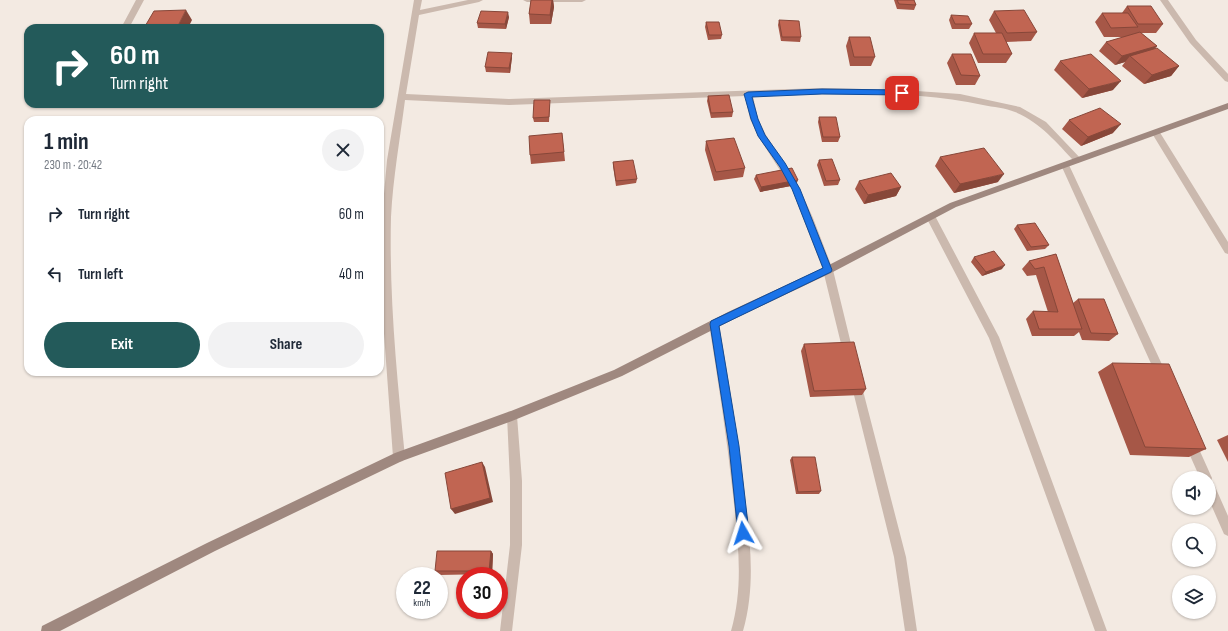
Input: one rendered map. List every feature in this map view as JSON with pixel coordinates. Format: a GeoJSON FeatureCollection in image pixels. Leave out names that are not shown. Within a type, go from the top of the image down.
{"type":"FeatureCollection","features":[{"type":"Feature","properties":{"kind":"street"},"geometry":{"type":"LineString","coordinates":[[127,24],[140,0]]}},
{"type":"Feature","properties":{"kind":"street"},"geometry":{"type":"LineString","coordinates":[[399,457],[389,337],[386,242],[389,175],[394,137],[418,0]]}},
{"type":"Feature","properties":{"kind":"street"},"geometry":{"type":"LineString","coordinates":[[416,13],[479,0]]}},
{"type":"Feature","properties":{"kind":"street"},"geometry":{"type":"LineString","coordinates":[[526,0],[582,0]]}},
{"type":"Feature","properties":{"kind":"street"},"geometry":{"type":"LineString","coordinates":[[1164,0],[1176,22],[1194,45],[1228,79]]}},
{"type":"Feature","properties":{"kind":"street"},"geometry":{"type":"LineString","coordinates":[[402,97],[509,102],[822,91],[902,93],[974,100],[1017,109],[1043,124],[1078,160]]}},
{"type":"Feature","properties":{"kind":"street"},"geometry":{"type":"LineString","coordinates":[[748,94],[754,119],[762,136],[796,189],[828,270],[900,557],[911,631]]}},
{"type":"Feature","properties":{"kind":"street"},"geometry":{"type":"LineString","coordinates":[[47,631],[211,547],[399,457],[512,416],[618,373],[714,324],[828,270],[953,205],[1228,106]]}},
{"type":"Feature","properties":{"kind":"street"},"geometry":{"type":"LineString","coordinates":[[1156,133],[1228,250]]}},
{"type":"Feature","properties":{"kind":"street"},"geometry":{"type":"LineString","coordinates":[[1065,165],[1167,388]]}},
{"type":"Feature","properties":{"kind":"street"},"geometry":{"type":"LineString","coordinates":[[931,217],[994,337],[1101,631]]}},
{"type":"Feature","properties":{"kind":"street"},"geometry":{"type":"LineString","coordinates":[[714,324],[734,446],[746,562],[744,613],[737,631]]}},
{"type":"Feature","properties":{"kind":"street"},"geometry":{"type":"LineString","coordinates":[[506,631],[516,545],[516,481],[512,416]]}},
{"type":"Feature","properties":{"kind":"street"},"geometry":{"type":"LineString","coordinates":[[1186,432],[1203,471]]}},
{"type":"Feature","properties":{"kind":"street"},"geometry":{"type":"LineString","coordinates":[[1216,502],[1228,530]]}},
{"type":"Feature","properties":{"kind":"building"},"geometry":{"type":"Polygon","coordinates":[[[531,0],[552,0],[550,15],[529,14],[531,0]]]}},
{"type":"Feature","properties":{"kind":"building"},"geometry":{"type":"Polygon","coordinates":[[[897,0],[914,0],[916,5],[899,4],[897,0]]]}},
{"type":"Feature","properties":{"kind":"building"},"geometry":{"type":"Polygon","coordinates":[[[1127,6],[1151,6],[1163,24],[1138,24],[1127,6]]]}},
{"type":"Feature","properties":{"kind":"building"},"geometry":{"type":"Polygon","coordinates":[[[186,10],[179,24],[146,24],[154,11],[186,10]]]}},
{"type":"Feature","properties":{"kind":"building"},"geometry":{"type":"Polygon","coordinates":[[[1024,10],[1037,32],[1007,33],[994,11],[1024,10]]]}},
{"type":"Feature","properties":{"kind":"building"},"geometry":{"type":"Polygon","coordinates":[[[481,11],[508,12],[505,24],[477,23],[481,11]]]}},
{"type":"Feature","properties":{"kind":"building"},"geometry":{"type":"Polygon","coordinates":[[[1102,13],[1128,13],[1138,27],[1111,28],[1102,13]]]}},
{"type":"Feature","properties":{"kind":"building"},"geometry":{"type":"Polygon","coordinates":[[[951,15],[968,16],[972,24],[955,24],[951,15]]]}},
{"type":"Feature","properties":{"kind":"building"},"geometry":{"type":"Polygon","coordinates":[[[779,20],[799,21],[801,37],[782,37],[779,20]]]}},
{"type":"Feature","properties":{"kind":"building"},"geometry":{"type":"Polygon","coordinates":[[[706,22],[719,22],[722,35],[709,35],[706,22]]]}},
{"type":"Feature","properties":{"kind":"building"},"geometry":{"type":"Polygon","coordinates":[[[1140,32],[1157,46],[1122,56],[1106,42],[1140,32]]]}},
{"type":"Feature","properties":{"kind":"building"},"geometry":{"type":"Polygon","coordinates":[[[974,33],[1002,33],[1012,54],[983,54],[974,33]]]}},
{"type":"Feature","properties":{"kind":"building"},"geometry":{"type":"Polygon","coordinates":[[[849,37],[870,37],[875,57],[854,57],[849,37]]]}},
{"type":"Feature","properties":{"kind":"building"},"geometry":{"type":"Polygon","coordinates":[[[1157,48],[1179,66],[1152,75],[1130,56],[1157,48]]]}},
{"type":"Feature","properties":{"kind":"building"},"geometry":{"type":"Polygon","coordinates":[[[488,52],[512,53],[509,68],[485,67],[488,52]]]}},
{"type":"Feature","properties":{"kind":"building"},"geometry":{"type":"Polygon","coordinates":[[[952,54],[971,54],[980,76],[961,75],[952,54]]]}},
{"type":"Feature","properties":{"kind":"building"},"geometry":{"type":"Polygon","coordinates":[[[1091,54],[1121,81],[1089,89],[1060,61],[1091,54]]]}},
{"type":"Feature","properties":{"kind":"building"},"geometry":{"type":"Polygon","coordinates":[[[729,95],[733,112],[711,113],[708,96],[729,95]]]}},
{"type":"Feature","properties":{"kind":"building"},"geometry":{"type":"Polygon","coordinates":[[[534,100],[550,100],[549,117],[533,118],[534,100]]]}},
{"type":"Feature","properties":{"kind":"building"},"geometry":{"type":"Polygon","coordinates":[[[1100,108],[1121,124],[1088,137],[1069,120],[1100,108]]]}},
{"type":"Feature","properties":{"kind":"building"},"geometry":{"type":"Polygon","coordinates":[[[819,117],[836,117],[840,137],[823,137],[819,117]]]}},
{"type":"Feature","properties":{"kind":"building"},"geometry":{"type":"Polygon","coordinates":[[[562,133],[564,152],[530,155],[529,136],[562,133]]]}},
{"type":"Feature","properties":{"kind":"building"},"geometry":{"type":"Polygon","coordinates":[[[734,138],[745,168],[716,172],[706,141],[734,138]]]}},
{"type":"Feature","properties":{"kind":"building"},"geometry":{"type":"Polygon","coordinates":[[[984,148],[1004,174],[960,184],[940,157],[984,148]]]}},
{"type":"Feature","properties":{"kind":"building"},"geometry":{"type":"Polygon","coordinates":[[[832,159],[840,180],[826,181],[819,160],[832,159]]]}},
{"type":"Feature","properties":{"kind":"building"},"geometry":{"type":"Polygon","coordinates":[[[633,160],[637,179],[616,181],[613,162],[633,160]]]}},
{"type":"Feature","properties":{"kind":"building"},"geometry":{"type":"Polygon","coordinates":[[[792,168],[798,180],[761,187],[756,175],[792,168]]]}},
{"type":"Feature","properties":{"kind":"building"},"geometry":{"type":"Polygon","coordinates":[[[891,173],[901,187],[868,195],[859,181],[891,173]]]}},
{"type":"Feature","properties":{"kind":"building"},"geometry":{"type":"Polygon","coordinates":[[[1035,223],[1049,245],[1031,247],[1017,225],[1035,223]]]}},
{"type":"Feature","properties":{"kind":"building"},"geometry":{"type":"Polygon","coordinates":[[[994,251],[1005,265],[986,272],[974,257],[994,251]]]}},
{"type":"Feature","properties":{"kind":"building"},"geometry":{"type":"Polygon","coordinates":[[[1056,254],[1082,329],[1039,329],[1033,311],[1058,312],[1044,267],[1035,269],[1029,261],[1056,254]]]}},
{"type":"Feature","properties":{"kind":"building"},"geometry":{"type":"Polygon","coordinates":[[[1078,299],[1104,299],[1118,334],[1091,333],[1078,299]]]}},
{"type":"Feature","properties":{"kind":"building"},"geometry":{"type":"Polygon","coordinates":[[[854,342],[866,389],[814,391],[804,344],[854,342]]]}},
{"type":"Feature","properties":{"kind":"building"},"geometry":{"type":"Polygon","coordinates":[[[1112,363],[1169,364],[1206,449],[1145,447],[1112,363]]]}},
{"type":"Feature","properties":{"kind":"building"},"geometry":{"type":"Polygon","coordinates":[[[792,457],[815,457],[821,491],[798,492],[792,457]]]}},
{"type":"Feature","properties":{"kind":"building"},"geometry":{"type":"Polygon","coordinates":[[[482,462],[490,498],[451,509],[445,473],[482,462]]]}},
{"type":"Feature","properties":{"kind":"building"},"geometry":{"type":"Polygon","coordinates":[[[437,551],[491,551],[489,567],[456,567],[456,571],[448,571],[448,567],[435,567],[437,551]]]}},
{"type":"Feature","properties":{"kind":"route"},"geometry":{"type":"LineString","coordinates":[[743,533],[734,446],[714,324],[828,270],[796,189],[762,136],[754,119],[748,94],[822,91],[902,93]]}}]}
